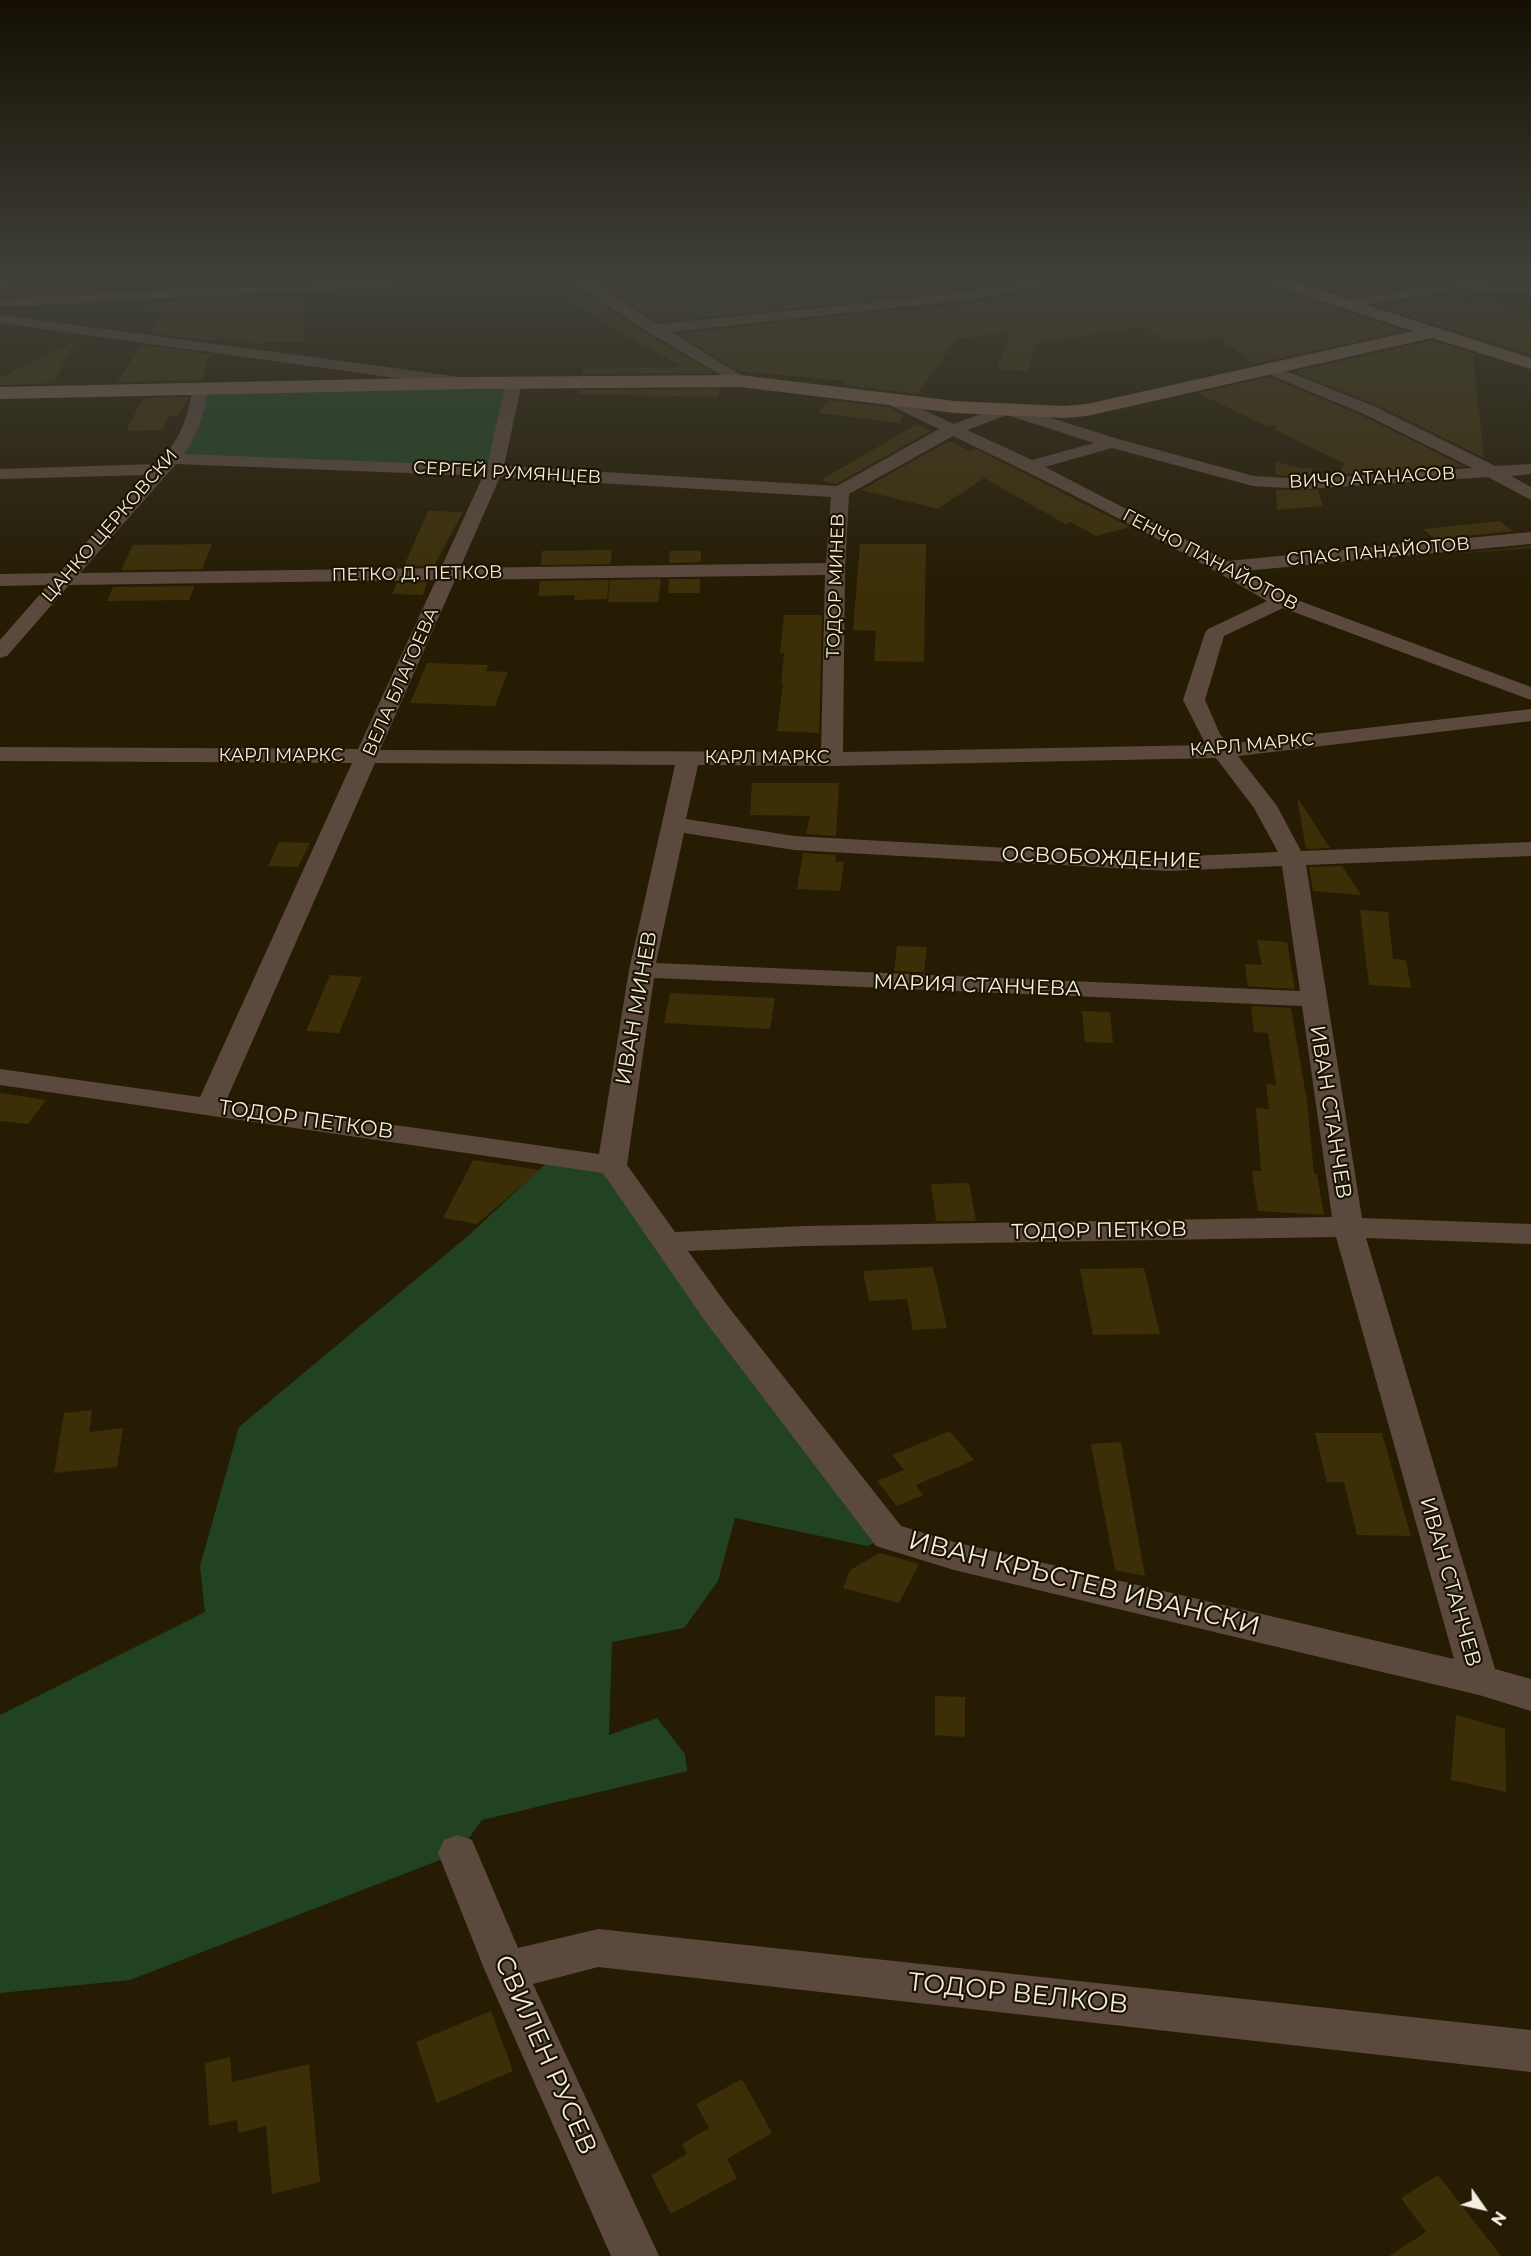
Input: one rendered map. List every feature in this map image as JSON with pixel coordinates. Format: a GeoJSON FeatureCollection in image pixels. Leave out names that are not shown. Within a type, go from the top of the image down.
{"type":"FeatureCollection","features":[{"type":"Feature","properties":{"kind":"street"},"geometry":{"type":"LineString","coordinates":[[382,384],[389,380]]}},
{"type":"Feature","properties":{"kind":"street"},"geometry":{"type":"LineString","coordinates":[[450,380],[468,383]]}},
{"type":"Feature","properties":{"kind":"street"},"geometry":{"type":"LineString","coordinates":[[0,393],[382,384],[740,381],[955,407],[1064,412],[1087,410],[1219,380]]}},
{"type":"Feature","properties":{"kind":"street"},"geometry":{"type":"LineString","coordinates":[[1297,380],[1391,418],[1493,471],[1531,495]]}},
{"type":"Feature","properties":{"kind":"street","name":"ВЕЛА БЛАГОЕВА"},"geometry":{"type":"LineString","coordinates":[[210,1106],[494,471],[514,382]]}},
{"type":"Feature","properties":{"kind":"street","name":"ЦАНКО ЦЕРКОВСКИ"},"geometry":{"type":"LineString","coordinates":[[0,652],[167,464],[197,414],[200,390]]}},
{"type":"Feature","properties":{"kind":"street","name":"ГЕНЧО ПАНАЙОТОВ"},"geometry":{"type":"LineString","coordinates":[[889,399],[1030,466],[1224,567],[1282,602],[1531,694]]}},
{"type":"Feature","properties":{"kind":"street","name":"ТОДОР МИНЕВ"},"geometry":{"type":"LineString","coordinates":[[832,759],[835,569],[840,492],[952,429],[1007,409]]}},
{"type":"Feature","properties":{"kind":"street","name":"ВИЧО АТАНАСОВ"},"geometry":{"type":"LineString","coordinates":[[1007,409],[1112,443],[1253,481],[1305,484],[1531,468]]}},
{"type":"Feature","properties":{"kind":"street"},"geometry":{"type":"LineString","coordinates":[[1030,466],[1112,443]]}},
{"type":"Feature","properties":{"kind":"street","name":"СЕРГЕЙ РУМЯНЦЕВ"},"geometry":{"type":"LineString","coordinates":[[0,474],[167,464],[494,471],[840,492]]}},
{"type":"Feature","properties":{"kind":"street","name":"СПАС ПАНАЙОТОВ"},"geometry":{"type":"LineString","coordinates":[[1224,567],[1531,538]]}},
{"type":"Feature","properties":{"kind":"street","name":"ПЕТКО Д. ПЕТКОВ"},"geometry":{"type":"LineString","coordinates":[[0,580],[835,569]]}},
{"type":"Feature","properties":{"kind":"street","name":"ИВАН СТАНЧЕВ"},"geometry":{"type":"LineString","coordinates":[[1282,602],[1215,633],[1194,700],[1210,735],[1265,806],[1293,859],[1348,1227],[1479,1680]]}},
{"type":"Feature","properties":{"kind":"street","name":"КАРЛ МАРКС"},"geometry":{"type":"LineString","coordinates":[[0,754],[832,759],[1224,751],[1531,715]]}},
{"type":"Feature","properties":{"kind":"street","name":"ИВАН МИНЕВ"},"geometry":{"type":"LineString","coordinates":[[612,1165],[642,970],[688,758]]}},
{"type":"Feature","properties":{"kind":"street","name":"ОСВОБОЖДЕНИЕ"},"geometry":{"type":"LineString","coordinates":[[673,824],[795,843],[1168,864],[1531,849]]}},
{"type":"Feature","properties":{"kind":"street","name":"МАРИЯ СТАНЧЕВА"},"geometry":{"type":"LineString","coordinates":[[642,970],[1313,999]]}},
{"type":"Feature","properties":{"kind":"street","name":"ТОДОР ПЕТКОВ"},"geometry":{"type":"LineString","coordinates":[[0,1077],[612,1165]]}},
{"type":"Feature","properties":{"kind":"street"},"geometry":{"type":"LineString","coordinates":[[612,1165],[668,1242]]}},
{"type":"Feature","properties":{"kind":"street","name":"ТОДОР ПЕТКОВ"},"geometry":{"type":"LineString","coordinates":[[668,1242],[815,1236],[1348,1227],[1531,1234]]}},
{"type":"Feature","properties":{"kind":"street","name":"ИВАН КРЪСТЕВ ИВАНСКИ"},"geometry":{"type":"LineString","coordinates":[[668,1242],[716,1313],[889,1536],[954,1556],[1479,1680],[1531,1695]]}},
{"type":"Feature","properties":{"kind":"street","name":"СВИЛЕН РУСЕВ"},"geometry":{"type":"LineString","coordinates":[[458,1853],[506,1971],[635,2256]]}},
{"type":"Feature","properties":{"kind":"street","name":"ТОДОР ВЕЛКОВ"},"geometry":{"type":"LineString","coordinates":[[506,1971],[598,1948],[1531,2051]]}},
{"type":"Feature","properties":{"kind":"green space"},"geometry":{"type":"Polygon","coordinates":[[[514,382],[494,471],[173,459],[200,390],[514,382]]]}},
{"type":"Feature","properties":{"kind":"green space"},"geometry":{"type":"Polygon","coordinates":[[[554,1156],[612,1165],[889,1536],[867,1546],[735,1518],[718,1581],[684,1628],[612,1642],[609,1735],[657,1718],[685,1754],[687,1771],[482,1820],[458,1853],[130,1980],[0,1993],[0,1715],[205,1612],[200,1566],[239,1427],[468,1236],[554,1156]]]}},
{"type":"Feature","properties":{"kind":"building"},"geometry":{"type":"Polygon","coordinates":[[[0,380],[55,380],[54,383],[0,385],[0,380]]]}},
{"type":"Feature","properties":{"kind":"building"},"geometry":{"type":"Polygon","coordinates":[[[118,380],[190,380],[117,382],[118,380]]]}},
{"type":"Feature","properties":{"kind":"building"},"geometry":{"type":"Polygon","coordinates":[[[839,380],[927,380],[918,394],[843,385],[847,381],[839,380]]]}},
{"type":"Feature","properties":{"kind":"building"},"geometry":{"type":"Polygon","coordinates":[[[1254,380],[1277,380],[1363,416],[1463,466],[1339,474],[1344,463],[1275,430],[1275,425],[1269,427],[1197,393],[1254,380]]]}},
{"type":"Feature","properties":{"kind":"building"},"geometry":{"type":"Polygon","coordinates":[[[1315,380],[1476,380],[1484,458],[1377,405],[1315,380]]]}},
{"type":"Feature","properties":{"kind":"building"},"geometry":{"type":"Polygon","coordinates":[[[720,389],[718,397],[578,394],[579,390],[720,389]]]}},
{"type":"Feature","properties":{"kind":"building"},"geometry":{"type":"Polygon","coordinates":[[[189,397],[177,416],[169,416],[162,430],[126,431],[143,398],[189,397]]]}},
{"type":"Feature","properties":{"kind":"building"},"geometry":{"type":"Polygon","coordinates":[[[830,400],[889,407],[904,415],[899,423],[818,413],[830,400]]]}},
{"type":"Feature","properties":{"kind":"building"},"geometry":{"type":"Polygon","coordinates":[[[917,424],[931,431],[836,484],[821,480],[917,424]]]}},
{"type":"Feature","properties":{"kind":"building"},"geometry":{"type":"Polygon","coordinates":[[[949,441],[969,451],[976,449],[1130,527],[1096,536],[1071,522],[1065,524],[984,478],[938,509],[861,490],[949,441]]]}},
{"type":"Feature","properties":{"kind":"building"},"geometry":{"type":"Polygon","coordinates":[[[1275,462],[1303,469],[1311,467],[1314,476],[1276,475],[1275,462]]]}},
{"type":"Feature","properties":{"kind":"building"},"geometry":{"type":"Polygon","coordinates":[[[1276,490],[1318,490],[1323,506],[1277,510],[1276,490]]]}},
{"type":"Feature","properties":{"kind":"building"},"geometry":{"type":"Polygon","coordinates":[[[428,511],[463,512],[434,566],[404,566],[428,511]]]}},
{"type":"Feature","properties":{"kind":"building"},"geometry":{"type":"Polygon","coordinates":[[[1500,521],[1513,531],[1435,539],[1423,529],[1500,521]]]}},
{"type":"Feature","properties":{"kind":"building"},"geometry":{"type":"Polygon","coordinates":[[[212,544],[202,569],[121,570],[133,545],[212,544]]]}},
{"type":"Feature","properties":{"kind":"building"},"geometry":{"type":"Polygon","coordinates":[[[860,544],[926,544],[924,662],[874,661],[876,631],[853,630],[860,544]]]}},
{"type":"Feature","properties":{"kind":"building"},"geometry":{"type":"Polygon","coordinates":[[[1531,546],[1531,548],[1452,554],[1531,546]]]}},
{"type":"Feature","properties":{"kind":"building"},"geometry":{"type":"Polygon","coordinates":[[[612,550],[610,564],[541,565],[542,551],[612,550]]]}},
{"type":"Feature","properties":{"kind":"building"},"geometry":{"type":"Polygon","coordinates":[[[670,551],[701,551],[701,562],[669,563],[670,551]]]}},
{"type":"Feature","properties":{"kind":"building"},"geometry":{"type":"Polygon","coordinates":[[[661,579],[658,602],[608,602],[610,580],[661,579]]]}},
{"type":"Feature","properties":{"kind":"building"},"geometry":{"type":"Polygon","coordinates":[[[669,579],[700,579],[700,593],[668,593],[669,579]]]}},
{"type":"Feature","properties":{"kind":"building"},"geometry":{"type":"Polygon","coordinates":[[[609,580],[607,599],[574,600],[575,595],[538,596],[540,581],[609,580]]]}},
{"type":"Feature","properties":{"kind":"building"},"geometry":{"type":"Polygon","coordinates":[[[427,582],[423,595],[392,594],[397,583],[427,582]]]}},
{"type":"Feature","properties":{"kind":"building"},"geometry":{"type":"Polygon","coordinates":[[[195,586],[189,600],[107,601],[113,587],[195,586]]]}},
{"type":"Feature","properties":{"kind":"building"},"geometry":{"type":"Polygon","coordinates":[[[784,615],[822,615],[819,733],[777,731],[783,683],[781,683],[784,653],[780,653],[784,615]]]}},
{"type":"Feature","properties":{"kind":"building"},"geometry":{"type":"Polygon","coordinates":[[[427,663],[488,665],[486,671],[508,672],[495,706],[410,703],[427,663]]]}},
{"type":"Feature","properties":{"kind":"building"},"geometry":{"type":"Polygon","coordinates":[[[752,783],[839,783],[836,836],[806,834],[810,816],[750,815],[752,783]]]}},
{"type":"Feature","properties":{"kind":"building"},"geometry":{"type":"Polygon","coordinates":[[[1297,797],[1330,848],[1306,849],[1297,797]]]}},
{"type":"Feature","properties":{"kind":"building"},"geometry":{"type":"Polygon","coordinates":[[[279,842],[310,843],[298,867],[268,866],[279,842]]]}},
{"type":"Feature","properties":{"kind":"building"},"geometry":{"type":"Polygon","coordinates":[[[803,853],[836,855],[835,862],[844,862],[840,891],[797,889],[803,853]]]}},
{"type":"Feature","properties":{"kind":"building"},"geometry":{"type":"Polygon","coordinates":[[[1342,866],[1361,895],[1313,891],[1309,867],[1342,866]]]}},
{"type":"Feature","properties":{"kind":"building"},"geometry":{"type":"Polygon","coordinates":[[[1360,910],[1388,912],[1393,959],[1406,960],[1411,988],[1369,985],[1360,910]]]}},
{"type":"Feature","properties":{"kind":"building"},"geometry":{"type":"Polygon","coordinates":[[[1257,940],[1287,942],[1295,989],[1248,986],[1245,964],[1262,965],[1257,940]]]}},
{"type":"Feature","properties":{"kind":"building"},"geometry":{"type":"Polygon","coordinates":[[[897,946],[927,947],[924,972],[894,971],[897,946]]]}},
{"type":"Feature","properties":{"kind":"building"},"geometry":{"type":"Polygon","coordinates":[[[330,975],[362,977],[339,1033],[306,1031],[330,975]]]}},
{"type":"Feature","properties":{"kind":"building"},"geometry":{"type":"Polygon","coordinates":[[[670,993],[775,998],[770,1029],[664,1023],[670,993]]]}},
{"type":"Feature","properties":{"kind":"building"},"geometry":{"type":"Polygon","coordinates":[[[1251,1006],[1291,1008],[1307,1101],[1314,1174],[1317,1174],[1324,1215],[1258,1211],[1252,1171],[1261,1171],[1256,1108],[1269,1109],[1266,1084],[1276,1085],[1268,1033],[1254,1032],[1251,1006]]]}},
{"type":"Feature","properties":{"kind":"building"},"geometry":{"type":"Polygon","coordinates":[[[1082,1011],[1110,1012],[1113,1043],[1085,1042],[1082,1011]]]}},
{"type":"Feature","properties":{"kind":"building"},"geometry":{"type":"Polygon","coordinates":[[[0,1093],[46,1100],[28,1124],[0,1121],[0,1093]]]}},
{"type":"Feature","properties":{"kind":"building"},"geometry":{"type":"Polygon","coordinates":[[[473,1160],[540,1170],[477,1224],[443,1218],[473,1160]]]}},
{"type":"Feature","properties":{"kind":"building"},"geometry":{"type":"Polygon","coordinates":[[[969,1183],[976,1221],[936,1221],[931,1184],[969,1183]]]}},
{"type":"Feature","properties":{"kind":"building"},"geometry":{"type":"Polygon","coordinates":[[[933,1267],[947,1328],[913,1330],[907,1299],[869,1301],[863,1271],[933,1267]]]}},
{"type":"Feature","properties":{"kind":"building"},"geometry":{"type":"Polygon","coordinates":[[[1144,1268],[1160,1334],[1093,1335],[1080,1269],[1144,1268]]]}},
{"type":"Feature","properties":{"kind":"building"},"geometry":{"type":"Polygon","coordinates":[[[92,1410],[89,1432],[123,1428],[117,1467],[54,1473],[64,1413],[92,1410]]]}},
{"type":"Feature","properties":{"kind":"building"},"geometry":{"type":"Polygon","coordinates":[[[950,1431],[974,1460],[916,1485],[911,1478],[923,1495],[897,1506],[877,1481],[904,1470],[892,1455],[950,1431]]]}},
{"type":"Feature","properties":{"kind":"building"},"geometry":{"type":"Polygon","coordinates":[[[1315,1433],[1382,1433],[1411,1536],[1357,1535],[1344,1482],[1327,1482],[1315,1433]]]}},
{"type":"Feature","properties":{"kind":"building"},"geometry":{"type":"Polygon","coordinates":[[[1121,1442],[1145,1576],[1115,1570],[1091,1444],[1121,1442]]]}},
{"type":"Feature","properties":{"kind":"building"},"geometry":{"type":"Polygon","coordinates":[[[880,1553],[919,1564],[899,1603],[843,1588],[850,1570],[880,1553]]]}},
{"type":"Feature","properties":{"kind":"building"},"geometry":{"type":"Polygon","coordinates":[[[935,1696],[965,1697],[965,1737],[935,1735],[935,1696]]]}},
{"type":"Feature","properties":{"kind":"building"},"geometry":{"type":"Polygon","coordinates":[[[1456,1715],[1505,1729],[1506,1792],[1451,1780],[1456,1715]]]}},
{"type":"Feature","properties":{"kind":"building"},"geometry":{"type":"Polygon","coordinates":[[[491,2011],[513,2071],[437,2103],[416,2042],[491,2011]]]}},
{"type":"Feature","properties":{"kind":"building"},"geometry":{"type":"Polygon","coordinates":[[[230,2057],[232,2082],[309,2064],[320,2182],[272,2194],[266,2126],[238,2133],[237,2120],[209,2126],[205,2063],[230,2057]]]}},
{"type":"Feature","properties":{"kind":"building"},"geometry":{"type":"Polygon","coordinates":[[[742,2079],[772,2133],[727,2159],[737,2178],[671,2214],[651,2175],[687,2154],[682,2144],[709,2128],[696,2104],[742,2079]]]}},
{"type":"Feature","properties":{"kind":"building"},"geometry":{"type":"Polygon","coordinates":[[[1438,2175],[1501,2256],[1389,2256],[1426,2232],[1401,2198],[1438,2175]]]}}]}
